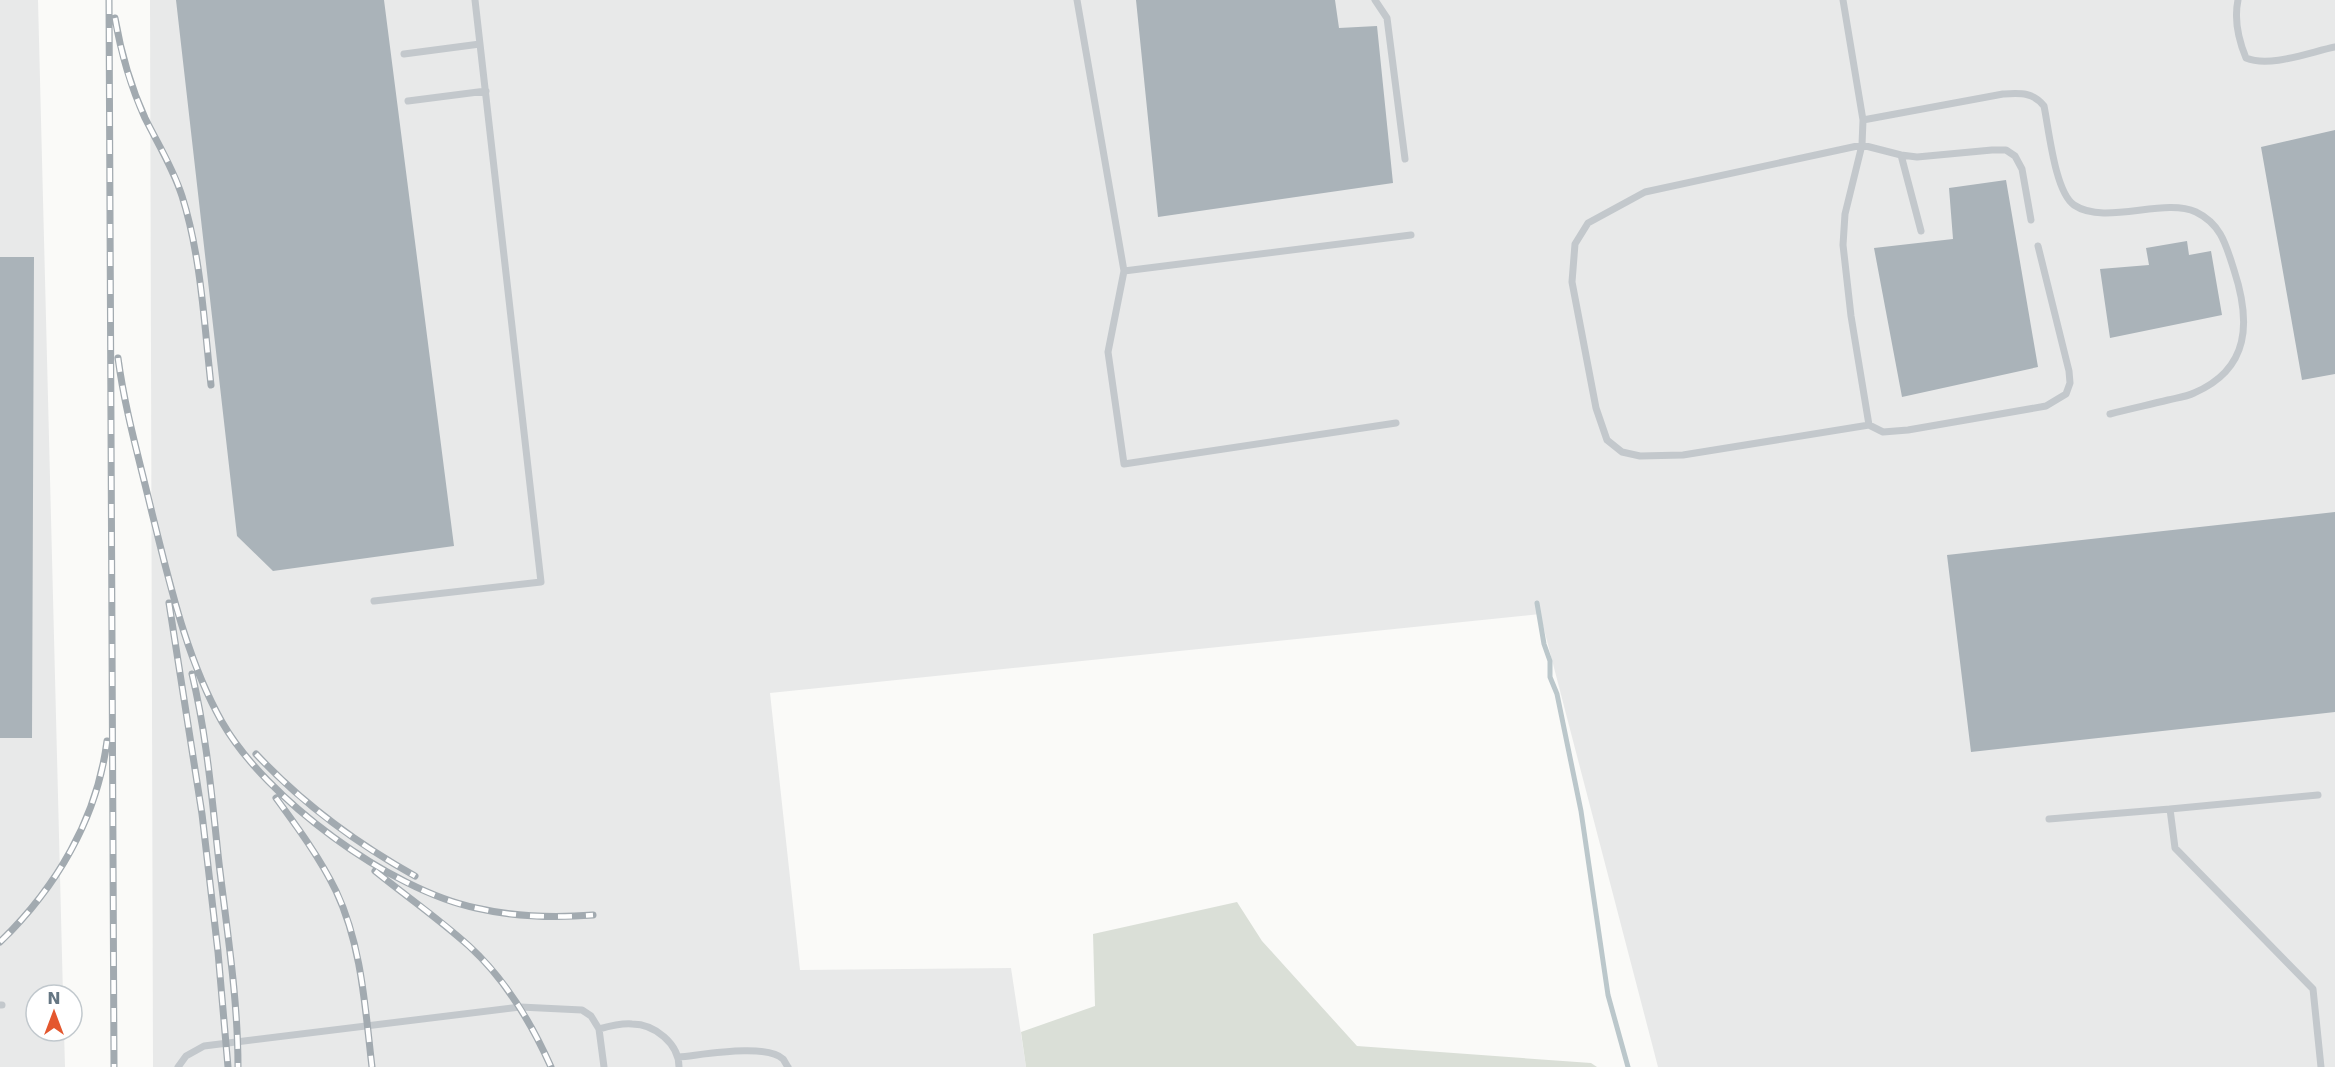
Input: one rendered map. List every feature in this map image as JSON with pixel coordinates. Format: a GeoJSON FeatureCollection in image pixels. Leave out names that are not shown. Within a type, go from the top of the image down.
{"type":"FeatureCollection","features":[{"type":"Feature","properties":{"kind":"lane"},"geometry":{"type":"LineString","coordinates":[[374,601],[541,582],[475,0]]}},
{"type":"Feature","properties":{"kind":"lane"},"geometry":{"type":"LineString","coordinates":[[1077,0],[1124,271],[1108,352],[1124,464],[1396,423]]}},
{"type":"Feature","properties":{"kind":"lane"},"geometry":{"type":"LineString","coordinates":[[1376,0],[1388,18],[1405,159]]}},
{"type":"Feature","properties":{"kind":"lane"},"geometry":{"type":"LineString","coordinates":[[1843,0],[1863,120],[1862,145],[1845,214],[1843,245],[1851,316],[1869,425]]}},
{"type":"Feature","properties":{"kind":"lane"},"geometry":{"type":"LineString","coordinates":[[2238,0],[2236,10],[2241,45],[2246,58],[2256,62],[2271,61],[2335,46]]}},
{"type":"Feature","properties":{"kind":"lane"},"geometry":{"type":"LineString","coordinates":[[404,54],[480,44]]}},
{"type":"Feature","properties":{"kind":"lane"},"geometry":{"type":"LineString","coordinates":[[408,102],[486,91]]}},
{"type":"Feature","properties":{"kind":"lane"},"geometry":{"type":"LineString","coordinates":[[1863,120],[2003,94],[2024,93],[2037,97],[2044,106],[2061,189],[2073,205],[2089,211],[2110,213],[2176,208],[2193,210],[2208,218],[2216,227],[2224,237],[2238,282],[2243,333],[2240,353],[2231,367],[2194,393],[2110,414]]}},
{"type":"Feature","properties":{"kind":"lane"},"geometry":{"type":"LineString","coordinates":[[2031,220],[2022,169],[2015,156],[2006,150],[1965,152],[1937,157],[1901,155],[1862,145],[1645,192],[1588,223],[1575,244],[1572,282],[1596,408],[1607,440],[1622,452],[1640,456],[1683,455],[1869,425],[1883,432],[1908,430],[2046,406],[2067,394],[2070,383],[2038,246]]}},
{"type":"Feature","properties":{"kind":"lane"},"geometry":{"type":"LineString","coordinates":[[1901,155],[1921,231]]}},
{"type":"Feature","properties":{"kind":"lane"},"geometry":{"type":"LineString","coordinates":[[1124,271],[1411,235]]}},
{"type":"Feature","properties":{"kind":"lane"},"geometry":{"type":"LineString","coordinates":[[2049,819],[2318,795]]}},
{"type":"Feature","properties":{"kind":"lane"},"geometry":{"type":"LineString","coordinates":[[2170,809],[2175,848],[2313,989],[2321,1067]]}},
{"type":"Feature","properties":{"kind":"lane"},"geometry":{"type":"LineString","coordinates":[[178,1067],[186,1056],[204,1046],[520,1007],[582,1010],[591,1016],[599,1029],[604,1067]]}},
{"type":"Feature","properties":{"kind":"lane"},"geometry":{"type":"LineString","coordinates":[[599,1029],[633,1023],[647,1027],[661,1034],[679,1057],[679,1067]]}},
{"type":"Feature","properties":{"kind":"lane"},"geometry":{"type":"LineString","coordinates":[[679,1057],[748,1051],[769,1052],[784,1059],[788,1067]]}},
{"type":"Feature","properties":{"kind":"shaded area"},"geometry":{"type":"Polygon","coordinates":[[[0,0],[38,0],[63,983],[24,983],[24,1043],[64,1043],[65,1067],[0,1067],[0,0]]]}},
{"type":"Feature","properties":{"kind":"shaded area"},"geometry":{"type":"Polygon","coordinates":[[[150,0],[2335,0],[2335,1067],[1658,1067],[1540,614],[770,693],[800,970],[1011,968],[1026,1067],[153,1067],[150,0]]]}},
{"type":"Feature","properties":{"kind":"shaded area"},"geometry":{"type":"Polygon","coordinates":[[[1237,902],[1262,941],[1357,1046],[1591,1063],[1597,1067],[1026,1067],[1021,1032],[1095,1006],[1093,934],[1237,902]]]}},
{"type":"Feature","properties":{"kind":"building"},"geometry":{"type":"Polygon","coordinates":[[[176,0],[384,0],[454,546],[273,571],[237,536],[176,0]]]}},
{"type":"Feature","properties":{"kind":"building"},"geometry":{"type":"Polygon","coordinates":[[[1136,0],[1335,0],[1339,28],[1377,26],[1393,183],[1158,217],[1136,0]]]}},
{"type":"Feature","properties":{"kind":"building"},"geometry":{"type":"Polygon","coordinates":[[[2335,130],[2335,374],[2302,380],[2261,147],[2335,130]]]}},
{"type":"Feature","properties":{"kind":"building"},"geometry":{"type":"Polygon","coordinates":[[[2006,180],[2038,367],[1902,397],[1874,248],[1953,239],[1949,188],[2006,180]]]}},
{"type":"Feature","properties":{"kind":"building"},"geometry":{"type":"Polygon","coordinates":[[[2187,241],[2189,255],[2211,251],[2222,315],[2110,338],[2100,269],[2149,265],[2146,248],[2187,241]]]}},
{"type":"Feature","properties":{"kind":"building"},"geometry":{"type":"Polygon","coordinates":[[[0,257],[34,257],[32,738],[0,738],[0,257]]]}},
{"type":"Feature","properties":{"kind":"building"},"geometry":{"type":"Polygon","coordinates":[[[2335,512],[2335,712],[1971,752],[1947,555],[2335,512]]]}},
{"type":"Feature","properties":{"kind":"waterway"},"geometry":{"type":"LineString","coordinates":[[1537,603],[1544,644],[1550,661],[1550,677],[1557,694],[1581,811],[1608,995],[1628,1067]]}},
{"type":"Feature","properties":{"kind":"railway"},"geometry":{"type":"LineString","coordinates":[[109,0],[114,1067]]}},
{"type":"Feature","properties":{"kind":"railway"},"geometry":{"type":"LineString","coordinates":[[115,18],[123,56],[135,93],[182,196],[194,242],[211,385]]}},
{"type":"Feature","properties":{"kind":"railway"},"geometry":{"type":"LineString","coordinates":[[118,358],[133,436],[180,620],[209,698],[242,751],[268,781],[299,810],[369,862],[406,882],[442,898],[491,911],[534,916],[593,915]]}},
{"type":"Feature","properties":{"kind":"railway"},"geometry":{"type":"LineString","coordinates":[[169,603],[202,814],[218,952],[228,1067]]}},
{"type":"Feature","properties":{"kind":"railway"},"geometry":{"type":"LineString","coordinates":[[192,674],[202,721],[229,940],[238,1067]]}},
{"type":"Feature","properties":{"kind":"railway"},"geometry":{"type":"LineString","coordinates":[[0,942],[39,899],[71,850],[94,798],[107,741]]}},
{"type":"Feature","properties":{"kind":"railway"},"geometry":{"type":"LineString","coordinates":[[256,754],[311,806],[351,836],[415,876]]}},
{"type":"Feature","properties":{"kind":"railway"},"geometry":{"type":"LineString","coordinates":[[276,798],[323,867],[345,912],[357,955],[372,1067]]}},
{"type":"Feature","properties":{"kind":"railway"},"geometry":{"type":"LineString","coordinates":[[375,871],[446,926],[494,972],[516,1002],[551,1067]]}}]}
